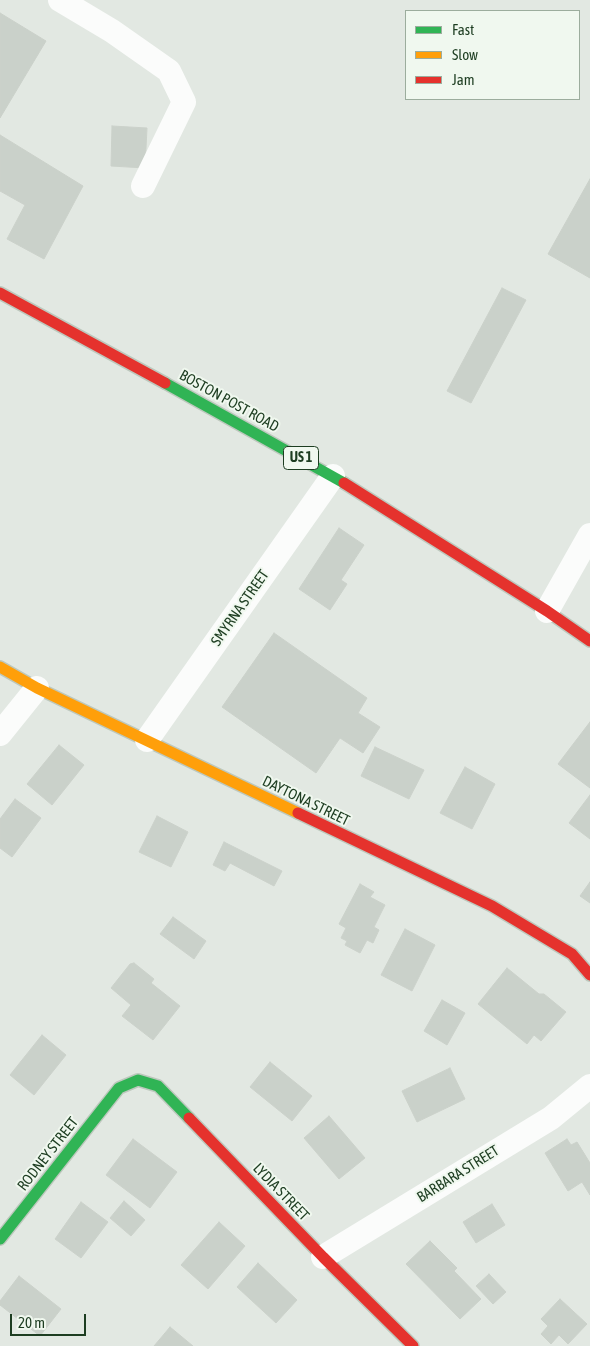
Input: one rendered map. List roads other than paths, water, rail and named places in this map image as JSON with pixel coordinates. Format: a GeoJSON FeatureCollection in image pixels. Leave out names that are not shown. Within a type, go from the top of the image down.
{"type":"FeatureCollection","features":[{"type":"Feature","properties":{"kind":"street"},"geometry":{"type":"LineString","coordinates":[[60,0],[112,31],[169,71],[184,102],[143,186]]}},
{"type":"Feature","properties":{"kind":"street","name":"BOSTON POST ROAD"},"geometry":{"type":"LineString","coordinates":[[0,294],[333,476],[590,640]]}},
{"type":"Feature","properties":{"kind":"street","name":"SMYRNA STREET"},"geometry":{"type":"LineString","coordinates":[[147,740],[333,476]]}},
{"type":"Feature","properties":{"kind":"street"},"geometry":{"type":"LineString","coordinates":[[547,611],[590,535]]}},
{"type":"Feature","properties":{"kind":"street","name":"DAYTONA STREET"},"geometry":{"type":"LineString","coordinates":[[0,667],[37,688],[492,906],[572,954],[590,975]]}},
{"type":"Feature","properties":{"kind":"street"},"geometry":{"type":"LineString","coordinates":[[0,734],[37,688]]}},
{"type":"Feature","properties":{"kind":"street","name":"LYDIA STREET"},"geometry":{"type":"LineString","coordinates":[[119,1088],[138,1080],[158,1086],[323,1258],[413,1346]]}},
{"type":"Feature","properties":{"kind":"street","name":"BARBARA STREET"},"geometry":{"type":"LineString","coordinates":[[323,1258],[551,1118],[590,1086]]}},
{"type":"Feature","properties":{"kind":"street","name":"RODNEY STREET"},"geometry":{"type":"LineString","coordinates":[[0,1239],[119,1088]]}}]}
